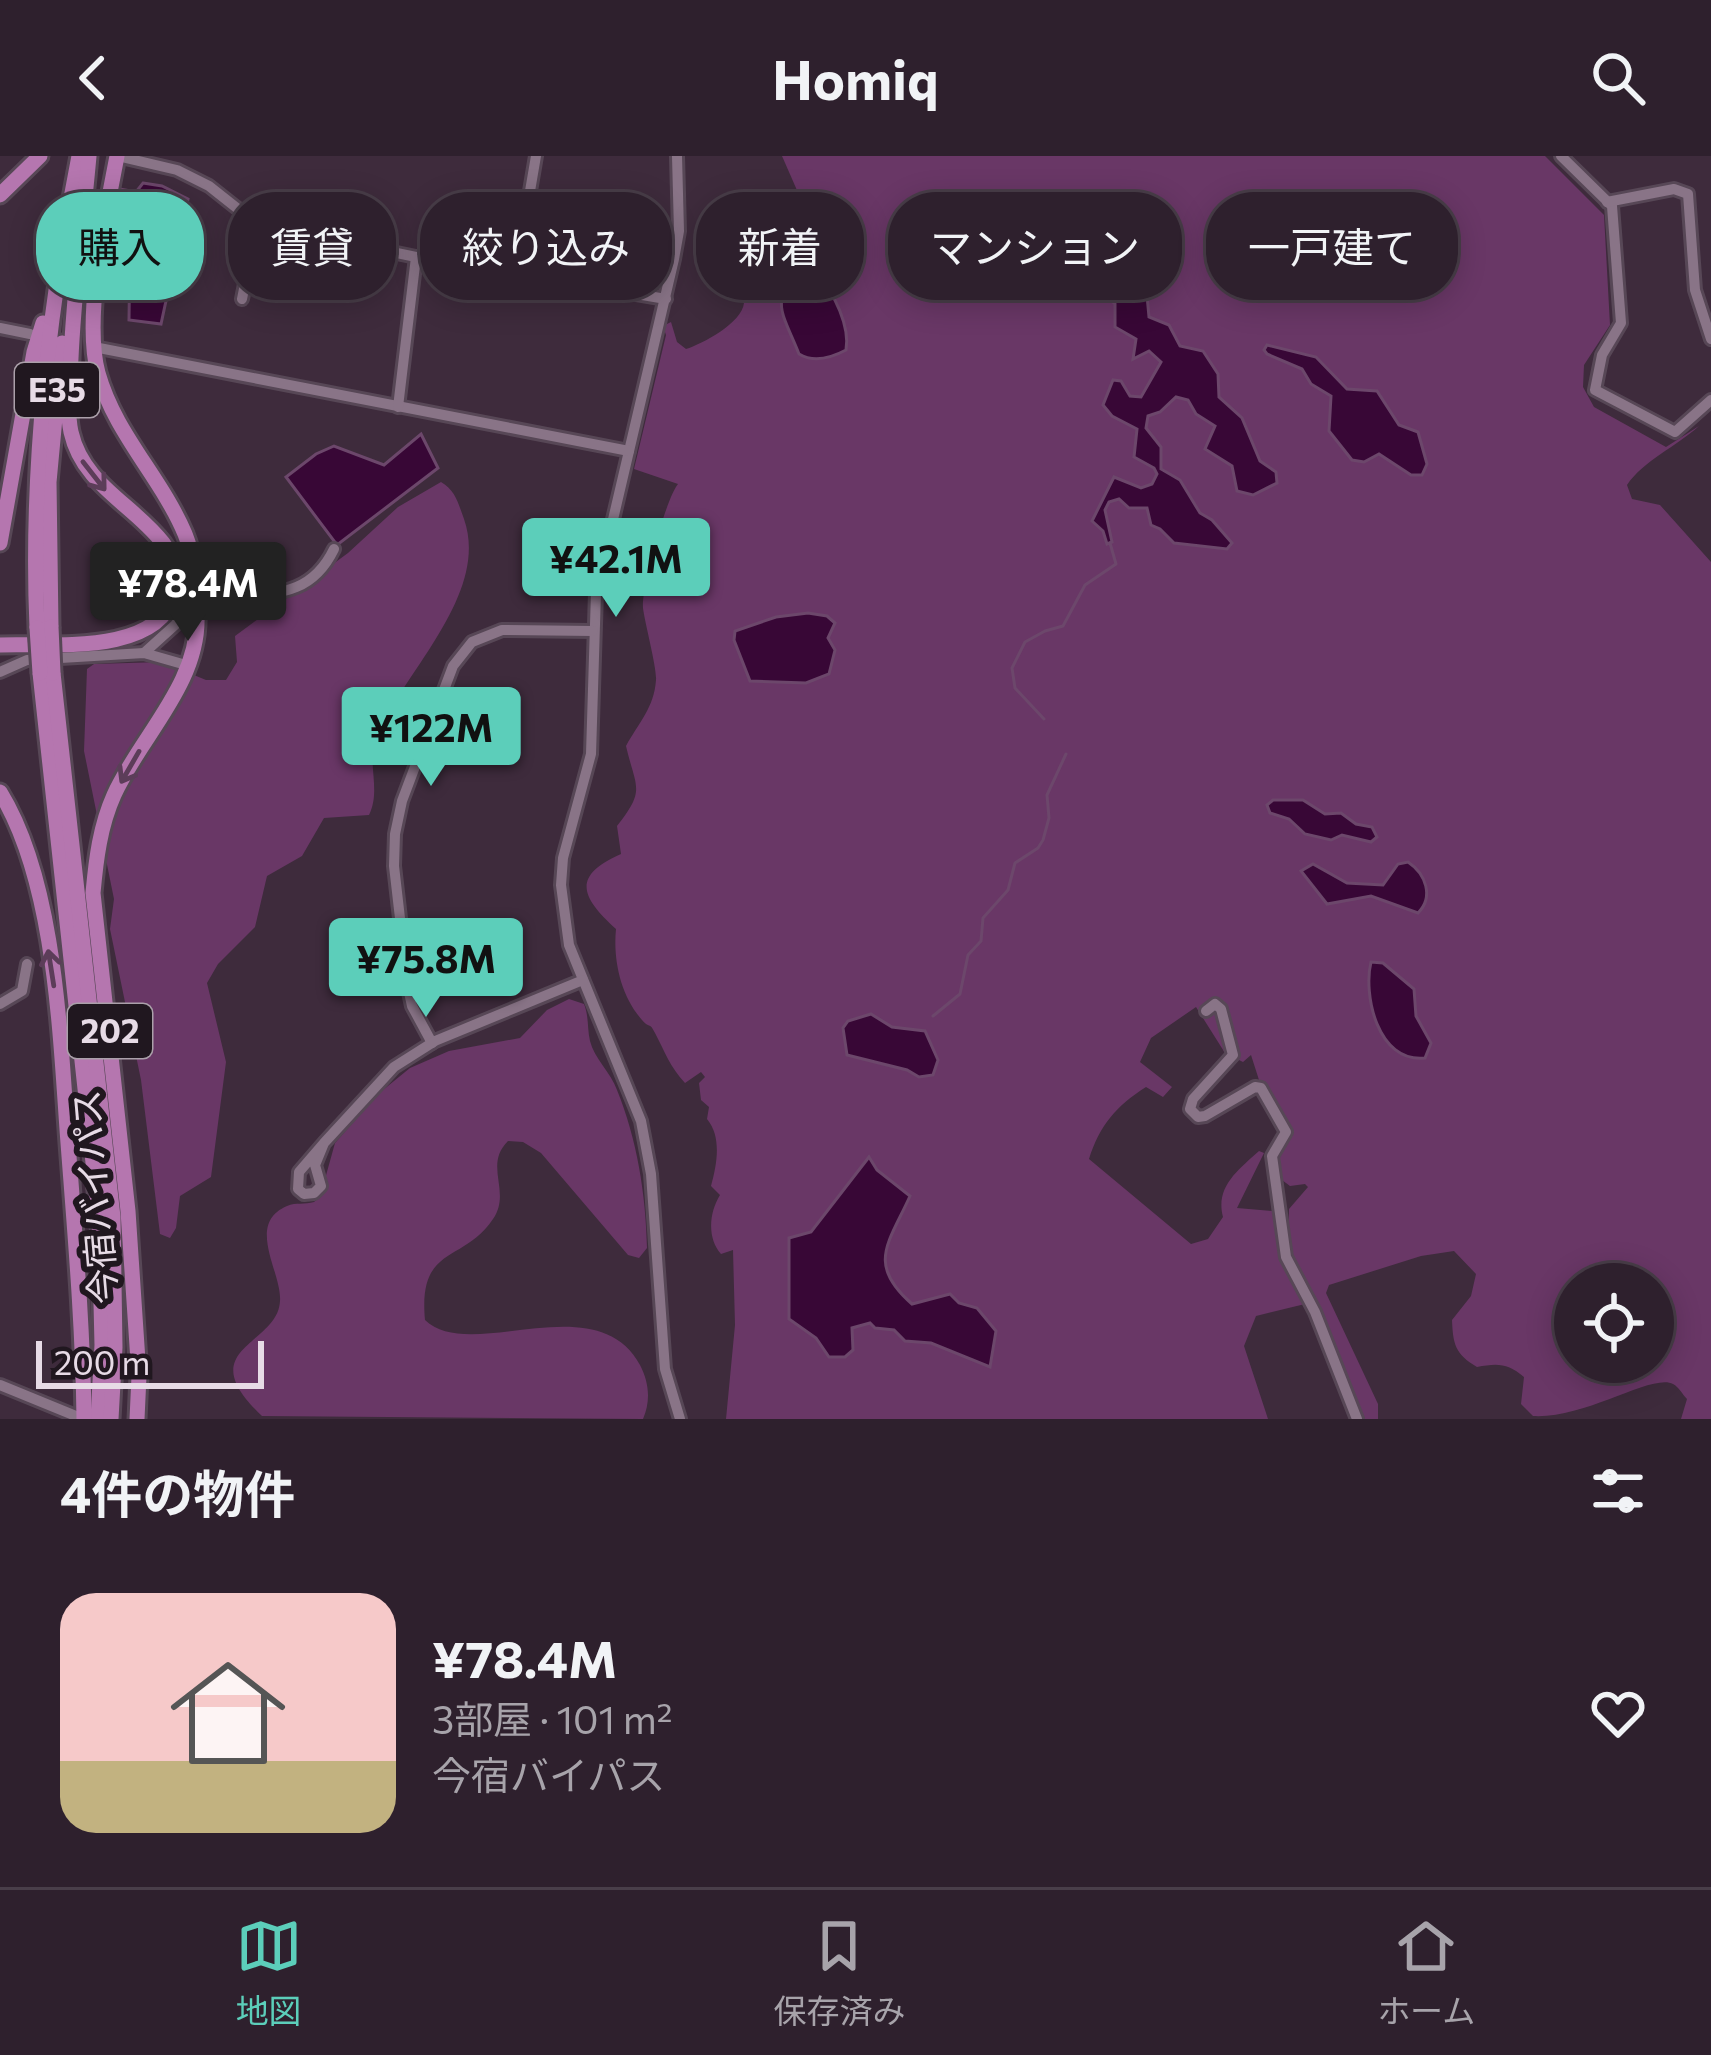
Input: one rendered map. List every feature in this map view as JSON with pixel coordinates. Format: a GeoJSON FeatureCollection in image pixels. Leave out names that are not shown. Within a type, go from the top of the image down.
{"type":"FeatureCollection","features":[{"type":"Feature","properties":{"kind":"highway"},"geometry":{"type":"LineString","coordinates":[[0,195],[40,156]]}},
{"type":"Feature","properties":{"kind":"highway"},"geometry":{"type":"LineString","coordinates":[[0,645],[88,642],[133,635],[154,626],[165,614],[176,587],[172,559],[164,544],[97,481],[82,460],[71,431],[73,319],[85,156]]}},
{"type":"Feature","properties":{"kind":"highway","name":"E35"},"geometry":{"type":"LineString","coordinates":[[77,192],[85,156]]}},
{"type":"Feature","properties":{"kind":"highway","name":"E35"},"geometry":{"type":"LineString","coordinates":[[44,627],[55,413],[85,156]]}},
{"type":"Feature","properties":{"kind":"highway","name":"今宿バイパス"},"geometry":{"type":"LineString","coordinates":[[117,156],[94,347],[101,384],[117,422],[187,538],[197,614],[177,689],[114,794],[99,844],[93,893],[128,1211],[139,1376],[137,1419]]}},
{"type":"Feature","properties":{"kind":"highway"},"geometry":{"type":"LineString","coordinates":[[0,543],[34,352],[51,300]]}},
{"type":"Feature","properties":{"kind":"highway","name":"E35"},"geometry":{"type":"LineString","coordinates":[[54,300],[36,481],[59,870],[90,1111],[111,1419]]}},
{"type":"Feature","properties":{"kind":"highway","name":"今宿バイパス"},"geometry":{"type":"LineString","coordinates":[[0,792],[32,862],[56,998],[82,1334],[83,1419]]}},
{"type":"Feature","properties":{"kind":"highway","name":"E35"},"geometry":{"type":"LineString","coordinates":[[98,1419],[108,1346]]}},
{"type":"Feature","properties":{"kind":"street"},"geometry":{"type":"LineString","coordinates":[[117,156],[178,170],[228,201]]}},
{"type":"Feature","properties":{"kind":"street"},"geometry":{"type":"LineString","coordinates":[[530,192],[536,156]]}},
{"type":"Feature","properties":{"kind":"street"},"geometry":{"type":"LineString","coordinates":[[672,268],[679,231],[676,156]]}},
{"type":"Feature","properties":{"kind":"street"},"geometry":{"type":"LineString","coordinates":[[1562,156],[1612,206],[1622,323],[1602,355],[1595,390],[1675,431],[1710,405]]}},
{"type":"Feature","properties":{"kind":"street"},"geometry":{"type":"LineString","coordinates":[[1607,202],[1674,189],[1686,191],[1695,290],[1711,339]]}},
{"type":"Feature","properties":{"kind":"street"},"geometry":{"type":"LineString","coordinates":[[396,253],[420,258]]}},
{"type":"Feature","properties":{"kind":"street"},"geometry":{"type":"LineString","coordinates":[[398,407],[416,257]]}},
{"type":"Feature","properties":{"kind":"street"},"geometry":{"type":"LineString","coordinates":[[666,300],[596,592],[590,754],[563,859],[561,885],[564,922],[583,980],[640,1120],[651,1174],[665,1369],[680,1419]]}},
{"type":"Feature","properties":{"kind":"street"},"geometry":{"type":"LineString","coordinates":[[0,328],[30,334]]}},
{"type":"Feature","properties":{"kind":"street"},"geometry":{"type":"LineString","coordinates":[[94,347],[629,451]]}},
{"type":"Feature","properties":{"kind":"street"},"geometry":{"type":"LineString","coordinates":[[213,600],[280,596],[314,574],[334,549]]}},
{"type":"Feature","properties":{"kind":"street"},"geometry":{"type":"LineString","coordinates":[[144,653],[189,606]]}},
{"type":"Feature","properties":{"kind":"street"},"geometry":{"type":"LineString","coordinates":[[432,1043],[408,988],[394,866],[395,834],[402,801],[453,666],[472,642],[502,630],[592,631]]}},
{"type":"Feature","properties":{"kind":"street"},"geometry":{"type":"LineString","coordinates":[[0,672],[27,660],[144,653],[186,665]]}},
{"type":"Feature","properties":{"kind":"street"},"geometry":{"type":"LineString","coordinates":[[0,1004],[22,991],[27,964]]}},
{"type":"Feature","properties":{"kind":"street"},"geometry":{"type":"LineString","coordinates":[[324,1143],[378,1081],[432,1043],[583,980]]}},
{"type":"Feature","properties":{"kind":"street"},"geometry":{"type":"LineString","coordinates":[[1206,1011],[1215,1004],[1221,1009],[1233,1055],[1193,1099],[1190,1109],[1198,1117],[1205,1116],[1250,1087],[1261,1088],[1271,1101],[1286,1132],[1272,1156],[1286,1258],[1315,1312],[1358,1419]]}},
{"type":"Feature","properties":{"kind":"street"},"geometry":{"type":"LineString","coordinates":[[0,1385],[83,1419]]}},
{"type":"Feature","properties":{"kind":"shaded area"},"geometry":{"type":"Polygon","coordinates":[[[782,156],[1545,156],[1604,215],[1610,325],[1584,365],[1583,387],[1594,407],[1666,447],[1699,426],[1642,468],[1627,485],[1632,499],[1660,505],[1711,562],[1711,1419],[1681,1419],[1687,1399],[1667,1383],[1674,1383],[1674,1263],[1554,1263],[1554,1383],[1659,1383],[1574,1411],[1533,1416],[1521,1404],[1524,1377],[1502,1365],[1477,1367],[1457,1348],[1452,1320],[1471,1296],[1476,1274],[1454,1251],[1421,1256],[1329,1285],[1326,1293],[1378,1404],[1378,1419],[1365,1419],[1288,1247],[1289,1209],[1308,1187],[1290,1186],[1278,1177],[1275,1156],[1287,1136],[1267,1105],[1251,1055],[1243,1062],[1225,1053],[1196,1007],[1151,1038],[1140,1062],[1172,1087],[1163,1097],[1146,1087],[1126,1101],[1104,1126],[1089,1159],[1191,1244],[1208,1239],[1223,1217],[1222,1197],[1230,1180],[1259,1151],[1264,1153],[1237,1208],[1273,1211],[1280,1260],[1305,1304],[1256,1316],[1244,1346],[1268,1419],[726,1419],[735,1325],[733,1250],[721,1254],[712,1233],[720,1195],[711,1186],[716,1142],[707,1119],[709,1107],[701,1100],[699,1083],[705,1077],[701,1072],[685,1083],[652,1027],[634,1010],[620,976],[616,929],[595,907],[587,888],[594,870],[621,854],[617,826],[636,788],[626,746],[655,690],[643,598],[661,525],[678,484],[634,469],[666,335],[663,326],[671,322],[677,342],[686,349],[729,325],[744,303],[864,300],[864,192],[798,192],[782,156]]]}},
{"type":"Feature","properties":{"kind":"shaded area"},"geometry":{"type":"Polygon","coordinates":[[[143,183],[174,192],[136,192],[143,183]]]}},
{"type":"Feature","properties":{"kind":"shaded area"},"geometry":{"type":"Polygon","coordinates":[[[129,300],[166,300],[161,324],[129,320],[129,300]]]}},
{"type":"Feature","properties":{"kind":"shaded area"},"geometry":{"type":"Polygon","coordinates":[[[782,300],[834,300],[843,321],[846,350],[817,359],[799,354],[782,300]]]}},
{"type":"Feature","properties":{"kind":"shaded area"},"geometry":{"type":"Polygon","coordinates":[[[1111,300],[1147,300],[1149,317],[1169,325],[1180,346],[1203,351],[1218,374],[1219,397],[1242,418],[1260,461],[1276,472],[1277,483],[1253,495],[1237,491],[1232,466],[1205,449],[1215,426],[1196,414],[1188,400],[1176,397],[1148,416],[1146,428],[1161,447],[1161,469],[1180,480],[1200,513],[1232,543],[1227,549],[1174,543],[1151,525],[1147,508],[1129,508],[1119,499],[1109,502],[1105,510],[1112,542],[1107,544],[1103,531],[1092,521],[1114,477],[1141,488],[1152,484],[1157,474],[1134,457],[1137,429],[1112,416],[1103,405],[1113,380],[1121,381],[1130,396],[1141,397],[1161,362],[1149,351],[1133,359],[1136,339],[1115,327],[1111,300]]]}},
{"type":"Feature","properties":{"kind":"shaded area"},"geometry":{"type":"Polygon","coordinates":[[[1267,345],[1316,357],[1347,389],[1377,391],[1399,425],[1418,432],[1427,464],[1422,475],[1411,475],[1379,454],[1364,462],[1352,460],[1329,431],[1331,396],[1311,384],[1302,369],[1267,354],[1267,345]]]}},
{"type":"Feature","properties":{"kind":"shaded area"},"geometry":{"type":"Polygon","coordinates":[[[421,434],[438,468],[337,545],[286,477],[334,446],[384,465],[421,434]]]}},
{"type":"Feature","properties":{"kind":"shaded area"},"geometry":{"type":"Polygon","coordinates":[[[441,482],[458,503],[469,547],[455,603],[377,735],[369,815],[324,818],[302,856],[267,876],[255,927],[218,964],[207,983],[226,1062],[211,1177],[180,1196],[170,1238],[160,1234],[141,1080],[110,929],[114,899],[84,751],[87,669],[94,664],[162,662],[206,680],[226,680],[237,662],[235,636],[348,553],[398,507],[441,482]]]}},
{"type":"Feature","properties":{"kind":"shaded area"},"geometry":{"type":"Polygon","coordinates":[[[827,616],[835,623],[828,638],[835,650],[829,674],[806,683],[750,681],[735,631],[776,617],[827,616]]]}},
{"type":"Feature","properties":{"kind":"shaded area"},"geometry":{"type":"Polygon","coordinates":[[[1273,800],[1303,800],[1325,814],[1341,813],[1356,824],[1372,827],[1377,837],[1371,842],[1305,834],[1289,819],[1270,813],[1267,805],[1273,800]]]}},
{"type":"Feature","properties":{"kind":"shaded area"},"geometry":{"type":"Polygon","coordinates":[[[1408,862],[1426,886],[1426,900],[1418,913],[1371,896],[1327,904],[1301,871],[1313,864],[1347,883],[1383,885],[1398,864],[1408,862]]]}},
{"type":"Feature","properties":{"kind":"shaded area"},"geometry":{"type":"Polygon","coordinates":[[[1371,962],[1383,963],[1414,989],[1416,1016],[1431,1043],[1425,1058],[1395,1050],[1377,1024],[1369,991],[1371,962]]]}},
{"type":"Feature","properties":{"kind":"shaded area"},"geometry":{"type":"Polygon","coordinates":[[[569,999],[584,1004],[592,1047],[614,1084],[630,1128],[645,1208],[647,1248],[639,1258],[628,1255],[541,1153],[523,1142],[508,1141],[498,1160],[498,1209],[481,1233],[445,1258],[428,1278],[425,1320],[445,1331],[471,1334],[565,1327],[594,1330],[620,1342],[640,1365],[648,1398],[643,1419],[262,1416],[234,1375],[235,1361],[276,1316],[280,1301],[267,1236],[275,1214],[320,1197],[335,1143],[378,1094],[410,1068],[449,1051],[520,1038],[547,1010],[569,999]]]}},
{"type":"Feature","properties":{"kind":"shaded area"},"geometry":{"type":"Polygon","coordinates":[[[871,1014],[892,1027],[925,1031],[938,1060],[933,1075],[919,1077],[847,1055],[843,1028],[848,1021],[871,1014]]]}},
{"type":"Feature","properties":{"kind":"shaded area"},"geometry":{"type":"Polygon","coordinates":[[[869,1157],[877,1170],[910,1196],[889,1240],[889,1277],[912,1304],[950,1294],[959,1303],[977,1308],[996,1331],[990,1367],[931,1343],[905,1341],[894,1330],[870,1323],[852,1328],[853,1350],[845,1357],[829,1357],[816,1338],[789,1319],[789,1238],[811,1232],[869,1157]]]}},
{"type":"Feature","properties":{"kind":"waterway"},"geometry":{"type":"LineString","coordinates":[[1044,719],[1015,688],[1012,668],[1025,642],[1063,626],[1085,585],[1116,564],[1110,543]]}},
{"type":"Feature","properties":{"kind":"waterway"},"geometry":{"type":"LineString","coordinates":[[933,1016],[960,994],[968,955],[981,941],[983,918],[1008,890],[1015,863],[1043,840],[1049,818],[1047,795],[1066,754]]}}]}
